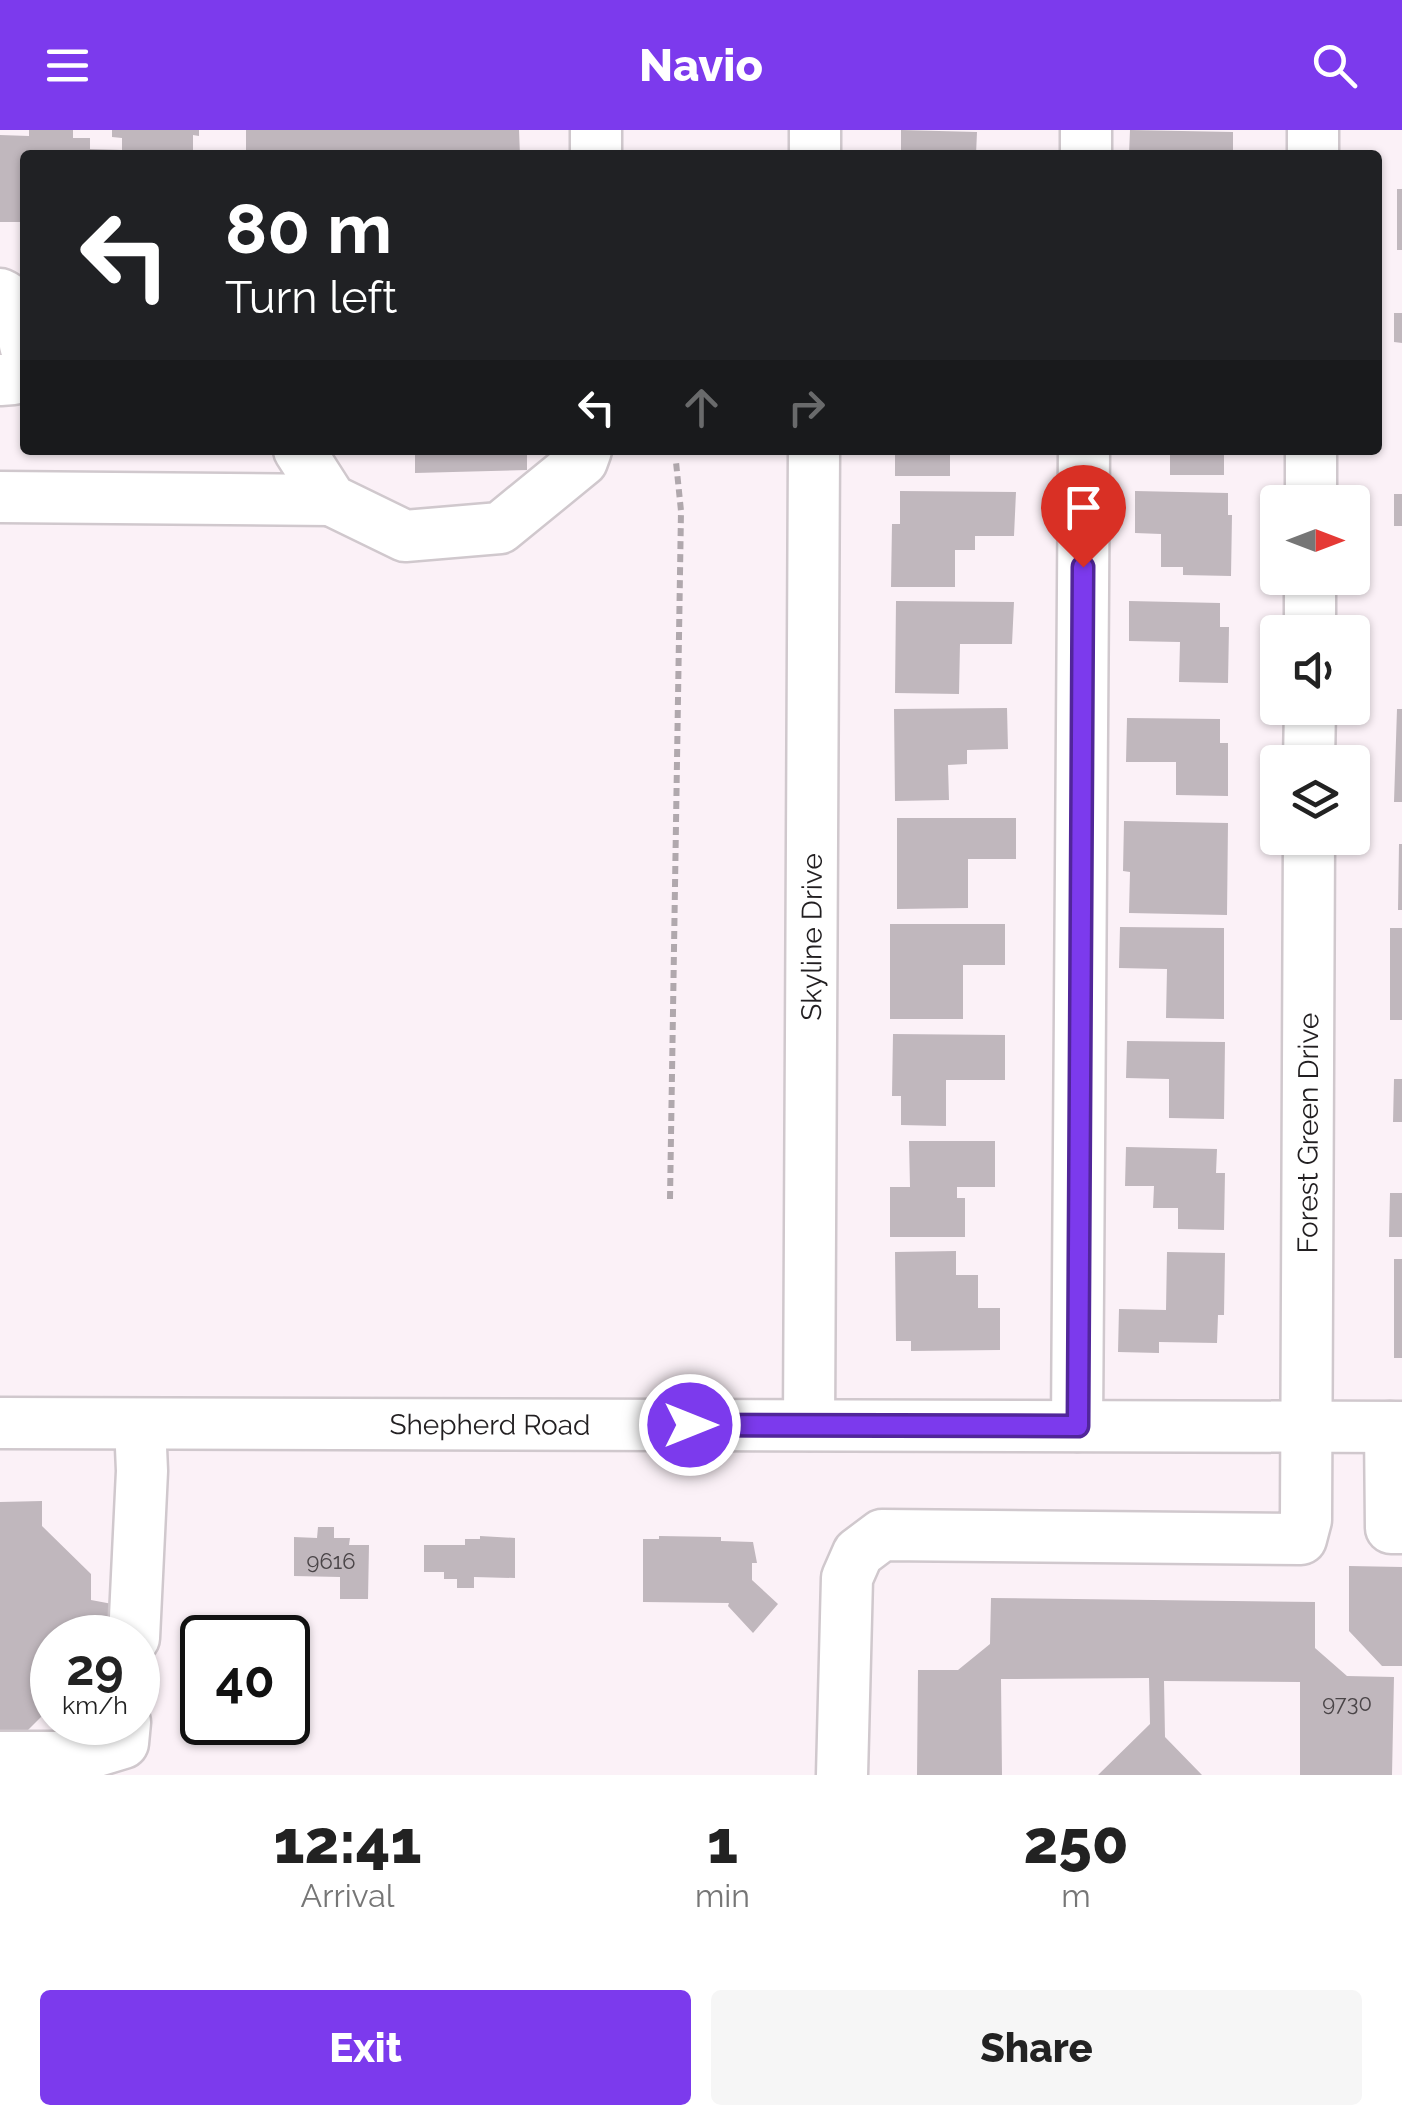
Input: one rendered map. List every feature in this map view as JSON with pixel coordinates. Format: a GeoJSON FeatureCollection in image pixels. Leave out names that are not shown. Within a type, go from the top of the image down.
{"type":"FeatureCollection","features":[{"type":"Feature","properties":{"kind":"street"},"geometry":{"type":"LineString","coordinates":[[0,294],[10,298],[20,318]]}},
{"type":"Feature","properties":{"kind":"street"},"geometry":{"type":"LineString","coordinates":[[302,455],[331,500]]}},
{"type":"Feature","properties":{"kind":"street","name":"Skyline Drive"},"geometry":{"type":"LineString","coordinates":[[808,1426],[814,455]]}},
{"type":"Feature","properties":{"kind":"street"},"geometry":{"type":"LineString","coordinates":[[1078,1426],[1084,455]]}},
{"type":"Feature","properties":{"kind":"street"},"geometry":{"type":"LineString","coordinates":[[1311,455],[1311,485]]}},
{"type":"Feature","properties":{"kind":"street"},"geometry":{"type":"LineString","coordinates":[[0,497],[331,500],[405,536],[500,528],[584,456]]}},
{"type":"Feature","properties":{"kind":"street","name":"Forest Green Drive"},"geometry":{"type":"LineString","coordinates":[[842,1775],[847,1578],[858,1553],[882,1535],[1302,1539],[1306,1520],[1309,855]]}},
{"type":"Feature","properties":{"kind":"street","name":"Shepherd Road"},"geometry":{"type":"LineString","coordinates":[[0,1424],[1396,1428]]}},
{"type":"Feature","properties":{"kind":"street"},"geometry":{"type":"LineString","coordinates":[[135,1615],[142,1470],[140,1424]]}},
{"type":"Feature","properties":{"kind":"street"},"geometry":{"type":"LineString","coordinates":[[1396,1428],[1392,1528],[1402,1528]]}},
{"type":"Feature","properties":{"kind":"street"},"geometry":{"type":"LineString","coordinates":[[0,1757],[77,1757],[116,1745]]}},
{"type":"Feature","properties":{"kind":"path"},"geometry":{"type":"LineString","coordinates":[[670,1199],[681,510],[676,462]]}},
{"type":"Feature","properties":{"kind":"building"},"geometry":{"type":"Polygon","coordinates":[[[29,130],[73,130],[73,138],[90,138],[90,149],[122,150],[20,150],[20,222],[0,222],[0,135],[29,136],[29,130]]]}},
{"type":"Feature","properties":{"kind":"building"},"geometry":{"type":"Polygon","coordinates":[[[112,130],[199,130],[199,136],[193,135],[193,150],[122,150],[122,138],[112,137],[112,130]]]}},
{"type":"Feature","properties":{"kind":"building"},"geometry":{"type":"Polygon","coordinates":[[[246,130],[519,130],[520,150],[246,150],[246,130]]]}},
{"type":"Feature","properties":{"kind":"building"},"geometry":{"type":"Polygon","coordinates":[[[901,130],[977,132],[976,150],[901,150],[901,130]]]}},
{"type":"Feature","properties":{"kind":"building"},"geometry":{"type":"Polygon","coordinates":[[[1130,130],[1233,132],[1233,150],[1129,150],[1130,130]]]}},
{"type":"Feature","properties":{"kind":"building"},"geometry":{"type":"Polygon","coordinates":[[[1397,189],[1402,189],[1402,250],[1397,250],[1397,189]]]}},
{"type":"Feature","properties":{"kind":"building"},"geometry":{"type":"Polygon","coordinates":[[[1394,313],[1402,313],[1402,343],[1394,342],[1394,313]]]}},
{"type":"Feature","properties":{"kind":"building"},"geometry":{"type":"Polygon","coordinates":[[[415,455],[527,455],[527,470],[415,473],[415,455]]]}},
{"type":"Feature","properties":{"kind":"building"},"geometry":{"type":"Polygon","coordinates":[[[895,455],[950,455],[950,476],[895,476],[895,455]]]}},
{"type":"Feature","properties":{"kind":"building"},"geometry":{"type":"Polygon","coordinates":[[[1170,455],[1224,455],[1224,475],[1170,475],[1170,455]]]}},
{"type":"Feature","properties":{"kind":"building"},"geometry":{"type":"Polygon","coordinates":[[[900,491],[1016,492],[1014,536],[975,536],[975,550],[955,550],[955,587],[891,587],[892,524],[900,524],[900,491]]]}},
{"type":"Feature","properties":{"kind":"building"},"geometry":{"type":"Polygon","coordinates":[[[1135,491],[1228,493],[1228,515],[1232,515],[1231,576],[1183,575],[1183,567],[1161,567],[1161,534],[1135,533],[1135,491]]]}},
{"type":"Feature","properties":{"kind":"building"},"geometry":{"type":"Polygon","coordinates":[[[1394,494],[1402,494],[1402,526],[1394,526],[1394,494]]]}},
{"type":"Feature","properties":{"kind":"building"},"geometry":{"type":"Polygon","coordinates":[[[896,601],[1014,602],[1012,644],[960,644],[959,694],[895,693],[896,601]]]}},
{"type":"Feature","properties":{"kind":"building"},"geometry":{"type":"Polygon","coordinates":[[[1129,601],[1220,603],[1220,627],[1229,627],[1228,683],[1179,682],[1180,642],[1129,641],[1129,601]]]}},
{"type":"Feature","properties":{"kind":"building"},"geometry":{"type":"Polygon","coordinates":[[[1007,708],[1008,749],[967,750],[967,764],[948,765],[949,800],[895,801],[894,709],[1007,708]]]}},
{"type":"Feature","properties":{"kind":"building"},"geometry":{"type":"Polygon","coordinates":[[[1397,709],[1402,709],[1402,802],[1394,802],[1397,709]]]}},
{"type":"Feature","properties":{"kind":"building"},"geometry":{"type":"Polygon","coordinates":[[[1127,718],[1220,719],[1220,743],[1228,743],[1228,796],[1176,795],[1176,762],[1126,762],[1127,718]]]}},
{"type":"Feature","properties":{"kind":"building"},"geometry":{"type":"Polygon","coordinates":[[[897,818],[1016,818],[1016,859],[968,859],[968,908],[897,909],[897,818]]]}},
{"type":"Feature","properties":{"kind":"building"},"geometry":{"type":"Polygon","coordinates":[[[1124,821],[1228,823],[1227,915],[1129,913],[1130,872],[1123,871],[1124,821]]]}},
{"type":"Feature","properties":{"kind":"building"},"geometry":{"type":"Polygon","coordinates":[[[1402,844],[1402,910],[1398,910],[1402,844]]]}},
{"type":"Feature","properties":{"kind":"building"},"geometry":{"type":"Polygon","coordinates":[[[890,924],[1005,924],[1005,965],[963,965],[963,1019],[890,1019],[890,924]]]}},
{"type":"Feature","properties":{"kind":"building"},"geometry":{"type":"Polygon","coordinates":[[[1120,927],[1224,928],[1224,1019],[1166,1018],[1167,969],[1119,968],[1120,927]]]}},
{"type":"Feature","properties":{"kind":"building"},"geometry":{"type":"Polygon","coordinates":[[[1390,928],[1402,928],[1402,1020],[1390,1020],[1390,928]]]}},
{"type":"Feature","properties":{"kind":"building"},"geometry":{"type":"Polygon","coordinates":[[[893,1034],[1005,1035],[1005,1080],[946,1080],[946,1126],[901,1125],[901,1096],[892,1096],[893,1034]]]}},
{"type":"Feature","properties":{"kind":"building"},"geometry":{"type":"Polygon","coordinates":[[[1127,1041],[1225,1042],[1224,1119],[1169,1118],[1169,1079],[1126,1078],[1127,1041]]]}},
{"type":"Feature","properties":{"kind":"building"},"geometry":{"type":"Polygon","coordinates":[[[1394,1079],[1402,1079],[1402,1122],[1393,1122],[1394,1079]]]}},
{"type":"Feature","properties":{"kind":"building"},"geometry":{"type":"Polygon","coordinates":[[[909,1141],[995,1141],[995,1187],[957,1187],[957,1198],[965,1198],[965,1237],[890,1237],[890,1187],[910,1187],[909,1141]]]}},
{"type":"Feature","properties":{"kind":"building"},"geometry":{"type":"Polygon","coordinates":[[[1126,1147],[1217,1149],[1216,1173],[1225,1173],[1224,1230],[1178,1229],[1178,1208],[1153,1208],[1154,1186],[1125,1186],[1126,1147]]]}},
{"type":"Feature","properties":{"kind":"building"},"geometry":{"type":"Polygon","coordinates":[[[1390,1193],[1402,1193],[1402,1237],[1389,1237],[1390,1193]]]}},
{"type":"Feature","properties":{"kind":"building"},"geometry":{"type":"Polygon","coordinates":[[[956,1251],[956,1275],[978,1275],[978,1308],[1000,1308],[1000,1350],[911,1351],[911,1341],[896,1341],[895,1252],[956,1251]]]}},
{"type":"Feature","properties":{"kind":"building"},"geometry":{"type":"Polygon","coordinates":[[[1167,1252],[1225,1253],[1224,1315],[1218,1315],[1217,1343],[1159,1342],[1159,1353],[1118,1352],[1119,1309],[1166,1310],[1167,1252]]]}},
{"type":"Feature","properties":{"kind":"building"},"geometry":{"type":"Polygon","coordinates":[[[1394,1259],[1402,1259],[1402,1358],[1394,1358],[1394,1259]]]}},
{"type":"Feature","properties":{"kind":"building"},"geometry":{"type":"Polygon","coordinates":[[[42,1501],[42,1526],[91,1574],[91,1600],[123,1606],[123,1615],[30,1615],[30,1728],[23,1735],[0,1734],[0,1502],[42,1501]]]}},
{"type":"Feature","properties":{"kind":"building"},"geometry":{"type":"Polygon","coordinates":[[[318,1527],[334,1527],[334,1538],[350,1538],[349,1545],[369,1545],[368,1599],[340,1599],[340,1577],[294,1576],[294,1537],[317,1538],[318,1527]]]}},
{"type":"Feature","properties":{"kind":"building"},"geometry":{"type":"Polygon","coordinates":[[[659,1536],[753,1542],[757,1563],[752,1563],[752,1580],[778,1604],[753,1633],[729,1603],[643,1602],[643,1539],[659,1536]]]}},
{"type":"Feature","properties":{"kind":"building"},"geometry":{"type":"Polygon","coordinates":[[[515,1538],[515,1578],[474,1577],[474,1588],[457,1588],[457,1579],[444,1579],[444,1572],[424,1572],[424,1545],[465,1545],[465,1539],[515,1538]]]}},
{"type":"Feature","properties":{"kind":"building"},"geometry":{"type":"Polygon","coordinates":[[[1349,1566],[1402,1567],[1402,1666],[1382,1666],[1349,1631],[1349,1566]]]}},
{"type":"Feature","properties":{"kind":"building"},"geometry":{"type":"Polygon","coordinates":[[[991,1598],[1315,1602],[1315,1648],[1347,1676],[1394,1677],[1392,1775],[1300,1775],[1300,1682],[1164,1681],[1165,1737],[1202,1775],[1098,1775],[1150,1724],[1149,1678],[1001,1679],[1002,1775],[917,1775],[918,1670],[958,1670],[990,1644],[991,1598]]]}},
{"type":"Feature","properties":{"kind":"route"},"geometry":{"type":"LineString","coordinates":[[690,1425],[1078,1426],[1083,567]]}}]}
